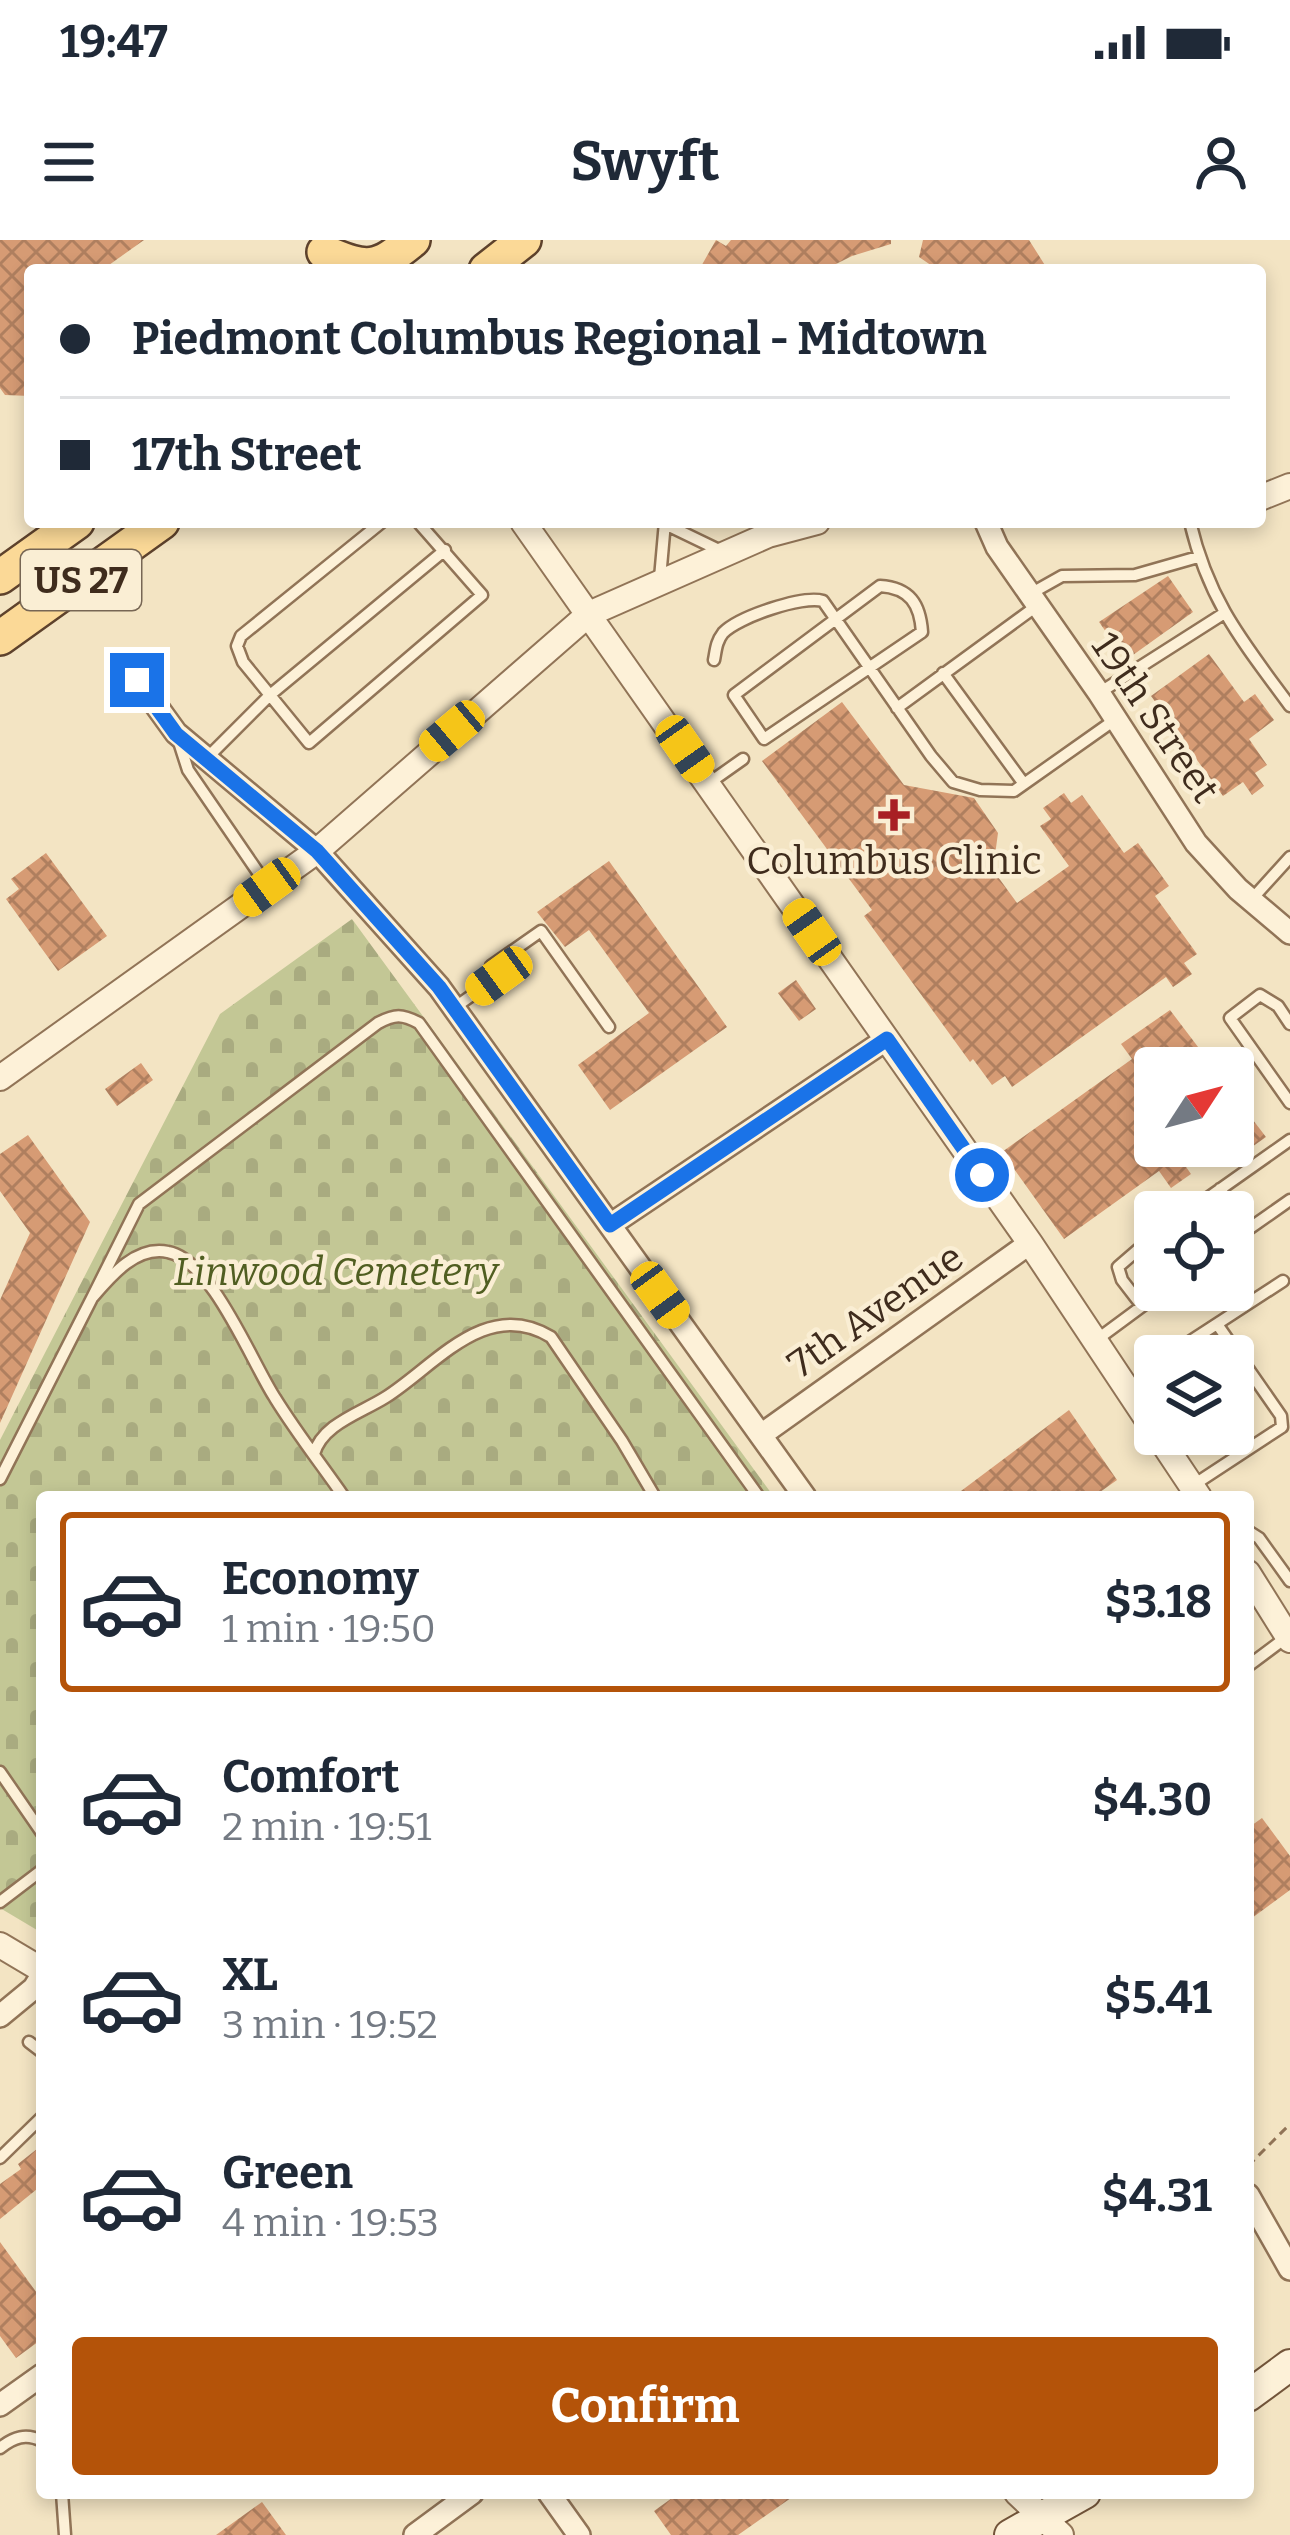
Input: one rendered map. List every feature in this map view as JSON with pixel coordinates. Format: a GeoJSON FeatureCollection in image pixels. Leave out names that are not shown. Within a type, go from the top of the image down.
{"type":"FeatureCollection","features":[{"type":"Feature","properties":{"kind":"main road"},"geometry":{"type":"LineString","coordinates":[[383,264],[413,240]]}},
{"type":"Feature","properties":{"kind":"main road"},"geometry":{"type":"LineString","coordinates":[[411,264],[441,240]]}},
{"type":"Feature","properties":{"kind":"main road"},"geometry":{"type":"LineString","coordinates":[[494,264],[524,240]]}},
{"type":"Feature","properties":{"kind":"main road","name":"US 27"},"geometry":{"type":"LineString","coordinates":[[0,578],[69,528]]}},
{"type":"Feature","properties":{"kind":"main road","name":"US 27"},"geometry":{"type":"LineString","coordinates":[[0,638],[154,528]]}},
{"type":"Feature","properties":{"kind":"main road"},"geometry":{"type":"LineString","coordinates":[[1254,2392],[1290,2366]]}},
{"type":"Feature","properties":{"kind":"main road"},"geometry":{"type":"LineString","coordinates":[[1010,2535],[1052,2525],[1079,2499]]}},
{"type":"Feature","properties":{"kind":"street"},"geometry":{"type":"LineString","coordinates":[[533,528],[1134,1399]]}},
{"type":"Feature","properties":{"kind":"street"},"geometry":{"type":"LineString","coordinates":[[0,1078],[317,851],[589,614],[768,535],[795,528]]}},
{"type":"Feature","properties":{"kind":"street","name":"19th Street"},"geometry":{"type":"LineString","coordinates":[[989,528],[997,548],[1196,843],[1290,933]]}},
{"type":"Feature","properties":{"kind":"street"},"geometry":{"type":"LineString","coordinates":[[137,680],[176,734],[317,851],[454,1008],[801,1491]]}},
{"type":"Feature","properties":{"kind":"street"},"geometry":{"type":"LineString","coordinates":[[610,1225],[887,1039]]}},
{"type":"Feature","properties":{"kind":"street","name":"7th Avenue"},"geometry":{"type":"LineString","coordinates":[[761,1435],[1030,1243]]}},
{"type":"Feature","properties":{"kind":"street"},"geometry":{"type":"LineString","coordinates":[[1171,1455],[1195,1491]]}},
{"type":"Feature","properties":{"kind":"street"},"geometry":{"type":"LineString","coordinates":[[1254,1582],[1289,1636]]}},
{"type":"Feature","properties":{"kind":"street"},"geometry":{"type":"LineString","coordinates":[[0,1945],[36,1969]]}},
{"type":"Feature","properties":{"kind":"street"},"geometry":{"type":"LineString","coordinates":[[0,2016],[36,1984]]}},
{"type":"Feature","properties":{"kind":"street"},"geometry":{"type":"LineString","coordinates":[[1254,2206],[1290,2269]]}},
{"type":"Feature","properties":{"kind":"street"},"geometry":{"type":"LineString","coordinates":[[0,2405],[36,2378]]}},
{"type":"Feature","properties":{"kind":"street"},"geometry":{"type":"LineString","coordinates":[[415,2535],[464,2499]]}},
{"type":"Feature","properties":{"kind":"street"},"geometry":{"type":"LineString","coordinates":[[553,2499],[580,2535]]}},
{"type":"Feature","properties":{"kind":"street"},"geometry":{"type":"LineString","coordinates":[[1024,2499],[1052,2525]]}},
{"type":"Feature","properties":{"kind":"lane"},"geometry":{"type":"LineString","coordinates":[[375,528],[241,636],[237,646],[243,662],[309,743],[482,595],[424,528]]}},
{"type":"Feature","properties":{"kind":"lane"},"geometry":{"type":"LineString","coordinates":[[659,583],[664,528]]}},
{"type":"Feature","properties":{"kind":"lane"},"geometry":{"type":"LineString","coordinates":[[675,528],[726,554]]}},
{"type":"Feature","properties":{"kind":"lane"},"geometry":{"type":"LineString","coordinates":[[1191,528],[1198,557],[1223,614],[1290,706]]}},
{"type":"Feature","properties":{"kind":"lane"},"geometry":{"type":"LineString","coordinates":[[206,759],[270,695],[446,550]]}},
{"type":"Feature","properties":{"kind":"lane"},"geometry":{"type":"LineString","coordinates":[[897,708],[1062,576],[1135,575],[1198,557]]}},
{"type":"Feature","properties":{"kind":"lane"},"geometry":{"type":"LineString","coordinates":[[880,586],[909,595],[920,608],[922,632],[764,739],[734,695],[838,617],[880,586]]}},
{"type":"Feature","properties":{"kind":"lane"},"geometry":{"type":"LineString","coordinates":[[714,660],[717,640],[728,627],[808,597],[823,601],[953,782],[1002,792],[1014,791],[1116,719]]}},
{"type":"Feature","properties":{"kind":"lane"},"geometry":{"type":"LineString","coordinates":[[1099,693],[1223,614]]}},
{"type":"Feature","properties":{"kind":"lane"},"geometry":{"type":"LineString","coordinates":[[943,673],[1024,784]]}},
{"type":"Feature","properties":{"kind":"lane"},"geometry":{"type":"LineString","coordinates":[[176,734],[188,770],[267,887]]}},
{"type":"Feature","properties":{"kind":"lane"},"geometry":{"type":"LineString","coordinates":[[709,783],[743,759]]}},
{"type":"Feature","properties":{"kind":"lane"},"geometry":{"type":"LineString","coordinates":[[1251,900],[1290,857]]}},
{"type":"Feature","properties":{"kind":"lane"},"geometry":{"type":"LineString","coordinates":[[454,1008],[541,932],[609,1028]]}},
{"type":"Feature","properties":{"kind":"lane"},"geometry":{"type":"LineString","coordinates":[[1290,1024],[1278,1006],[1260,994],[1230,1018],[1290,1103]]}},
{"type":"Feature","properties":{"kind":"lane"},"geometry":{"type":"LineString","coordinates":[[0,1479],[139,1204],[378,1023],[404,1015],[419,1023],[755,1491]]}},
{"type":"Feature","properties":{"kind":"lane"},"geometry":{"type":"LineString","coordinates":[[1217,1191],[1290,1140]]}},
{"type":"Feature","properties":{"kind":"lane"},"geometry":{"type":"LineString","coordinates":[[1254,1225],[1290,1200]]}},
{"type":"Feature","properties":{"kind":"lane"},"geometry":{"type":"LineString","coordinates":[[92,1298],[111,1275],[139,1255],[168,1252],[190,1264],[229,1312],[272,1395],[340,1491]]}},
{"type":"Feature","properties":{"kind":"lane"},"geometry":{"type":"LineString","coordinates":[[1134,1254],[1118,1268],[1134,1296]]}},
{"type":"Feature","properties":{"kind":"lane"},"geometry":{"type":"LineString","coordinates":[[1200,1335],[1282,1281]]}},
{"type":"Feature","properties":{"kind":"lane"},"geometry":{"type":"LineString","coordinates":[[1095,1341],[1135,1311]]}},
{"type":"Feature","properties":{"kind":"lane"},"geometry":{"type":"LineString","coordinates":[[1216,1324],[1224,1335]]}},
{"type":"Feature","properties":{"kind":"lane"},"geometry":{"type":"LineString","coordinates":[[314,1454],[317,1442],[336,1426],[403,1386],[463,1338],[489,1328],[535,1327],[550,1337],[651,1491]]}},
{"type":"Feature","properties":{"kind":"lane"},"geometry":{"type":"LineString","coordinates":[[1254,1376],[1282,1415],[1282,1426],[1254,1445]]}},
{"type":"Feature","properties":{"kind":"lane"},"geometry":{"type":"LineString","coordinates":[[1197,1491],[1239,1455]]}},
{"type":"Feature","properties":{"kind":"lane"},"geometry":{"type":"LineString","coordinates":[[1254,1535],[1290,1581]]}},
{"type":"Feature","properties":{"kind":"lane"},"geometry":{"type":"LineString","coordinates":[[1254,1662],[1289,1636]]}},
{"type":"Feature","properties":{"kind":"lane"},"geometry":{"type":"LineString","coordinates":[[0,1772],[36,1824]]}},
{"type":"Feature","properties":{"kind":"lane"},"geometry":{"type":"LineString","coordinates":[[0,1903],[36,1875]]}},
{"type":"Feature","properties":{"kind":"lane"},"geometry":{"type":"LineString","coordinates":[[29,2042],[36,2047]]}},
{"type":"Feature","properties":{"kind":"lane"},"geometry":{"type":"LineString","coordinates":[[0,2158],[36,2123]]}},
{"type":"Feature","properties":{"kind":"lane"},"geometry":{"type":"LineString","coordinates":[[0,2448],[11,2439],[36,2438]]}},
{"type":"Feature","properties":{"kind":"lane"},"geometry":{"type":"LineString","coordinates":[[62,2499],[65,2535]]}},
{"type":"Feature","properties":{"kind":"path"},"geometry":{"type":"LineString","coordinates":[[1254,2160],[1290,2124]]}},
{"type":"Feature","properties":{"kind":"green space","name":"Linwood Cemetery"},"geometry":{"type":"Polygon","coordinates":[[[352,919],[770,1491],[36,1491],[36,1929],[0,1908],[0,1440],[220,1014],[352,919]]]}},
{"type":"Feature","properties":{"kind":"building"},"geometry":{"type":"Polygon","coordinates":[[[0,240],[144,240],[110,264],[24,264],[24,396],[5,395],[0,388],[0,240]]]}},
{"type":"Feature","properties":{"kind":"building"},"geometry":{"type":"Polygon","coordinates":[[[716,240],[726,246],[731,240],[891,240],[891,244],[836,264],[702,264],[716,240]]]}},
{"type":"Feature","properties":{"kind":"building"},"geometry":{"type":"Polygon","coordinates":[[[923,240],[1029,240],[1044,264],[929,264],[919,257],[923,240]]]}},
{"type":"Feature","properties":{"kind":"building"},"geometry":{"type":"Polygon","coordinates":[[[1168,576],[1193,612],[1126,660],[1099,622],[1168,576]]]}},
{"type":"Feature","properties":{"kind":"building"},"geometry":{"type":"Polygon","coordinates":[[[1209,654],[1244,702],[1255,694],[1274,720],[1249,739],[1267,765],[1255,773],[1264,786],[1252,795],[1243,782],[1223,796],[1151,696],[1209,654]]]}},
{"type":"Feature","properties":{"kind":"building"},"geometry":{"type":"Polygon","coordinates":[[[842,702],[904,785],[974,798],[998,833],[993,870],[1017,903],[1069,866],[1040,826],[1051,819],[1043,808],[1064,793],[1071,803],[1082,795],[1124,853],[1138,843],[1169,886],[1155,896],[1197,954],[1184,963],[1192,974],[1173,987],[1166,977],[1012,1087],[1005,1076],[992,1085],[973,1059],[970,1062],[864,916],[872,910],[762,761],[842,702]]]}},
{"type":"Feature","properties":{"kind":"building"},"geometry":{"type":"Polygon","coordinates":[[[46,853],[107,936],[58,971],[6,899],[19,889],[11,879],[46,853]]]}},
{"type":"Feature","properties":{"kind":"building"},"geometry":{"type":"Polygon","coordinates":[[[609,861],[727,1027],[610,1110],[578,1065],[649,1013],[589,930],[565,947],[537,912],[609,861]]]}},
{"type":"Feature","properties":{"kind":"building"},"geometry":{"type":"Polygon","coordinates":[[[796,980],[816,1009],[799,1021],[778,993],[796,980]]]}},
{"type":"Feature","properties":{"kind":"building"},"geometry":{"type":"Polygon","coordinates":[[[1170,1010],[1198,1047],[1134,1047],[1134,1167],[1186,1167],[1191,1174],[1171,1188],[1159,1171],[1064,1239],[1002,1152],[1132,1059],[1121,1044],[1170,1010]]]}},
{"type":"Feature","properties":{"kind":"building"},"geometry":{"type":"Polygon","coordinates":[[[141,1063],[153,1080],[117,1106],[105,1089],[141,1063]]]}},
{"type":"Feature","properties":{"kind":"building"},"geometry":{"type":"Polygon","coordinates":[[[1254,1121],[1266,1137],[1254,1146],[1254,1121]]]}},
{"type":"Feature","properties":{"kind":"building"},"geometry":{"type":"Polygon","coordinates":[[[28,1135],[90,1222],[0,1423],[0,1300],[30,1233],[0,1191],[0,1154],[28,1135]]]}},
{"type":"Feature","properties":{"kind":"building"},"geometry":{"type":"Polygon","coordinates":[[[1069,1410],[1117,1480],[1101,1491],[961,1491],[1069,1410]]]}},
{"type":"Feature","properties":{"kind":"building"},"geometry":{"type":"Polygon","coordinates":[[[1262,1818],[1290,1856],[1290,1890],[1254,1917],[1254,1824],[1262,1818]]]}},
{"type":"Feature","properties":{"kind":"building"},"geometry":{"type":"Polygon","coordinates":[[[36,2150],[36,2190],[0,2219],[0,2184],[21,2169],[18,2164],[36,2150]]]}},
{"type":"Feature","properties":{"kind":"building"},"geometry":{"type":"Polygon","coordinates":[[[0,2242],[36,2292],[36,2343],[16,2358],[0,2336],[0,2242]]]}},
{"type":"Feature","properties":{"kind":"building"},"geometry":{"type":"Polygon","coordinates":[[[671,2499],[789,2499],[738,2535],[671,2535],[654,2511],[671,2499]]]}},
{"type":"Feature","properties":{"kind":"building"},"geometry":{"type":"Polygon","coordinates":[[[262,2502],[286,2535],[216,2535],[262,2502]]]}},
{"type":"Feature","properties":{"kind":"place","name":"Columbus Clinic"},"geometry":{"type":"Point","coordinates":[894,815]}},
{"type":"Feature","properties":{"kind":"route"},"geometry":{"type":"LineString","coordinates":[[137,680],[176,734],[317,851],[439,987],[610,1225],[887,1039],[982,1175]]}}]}
